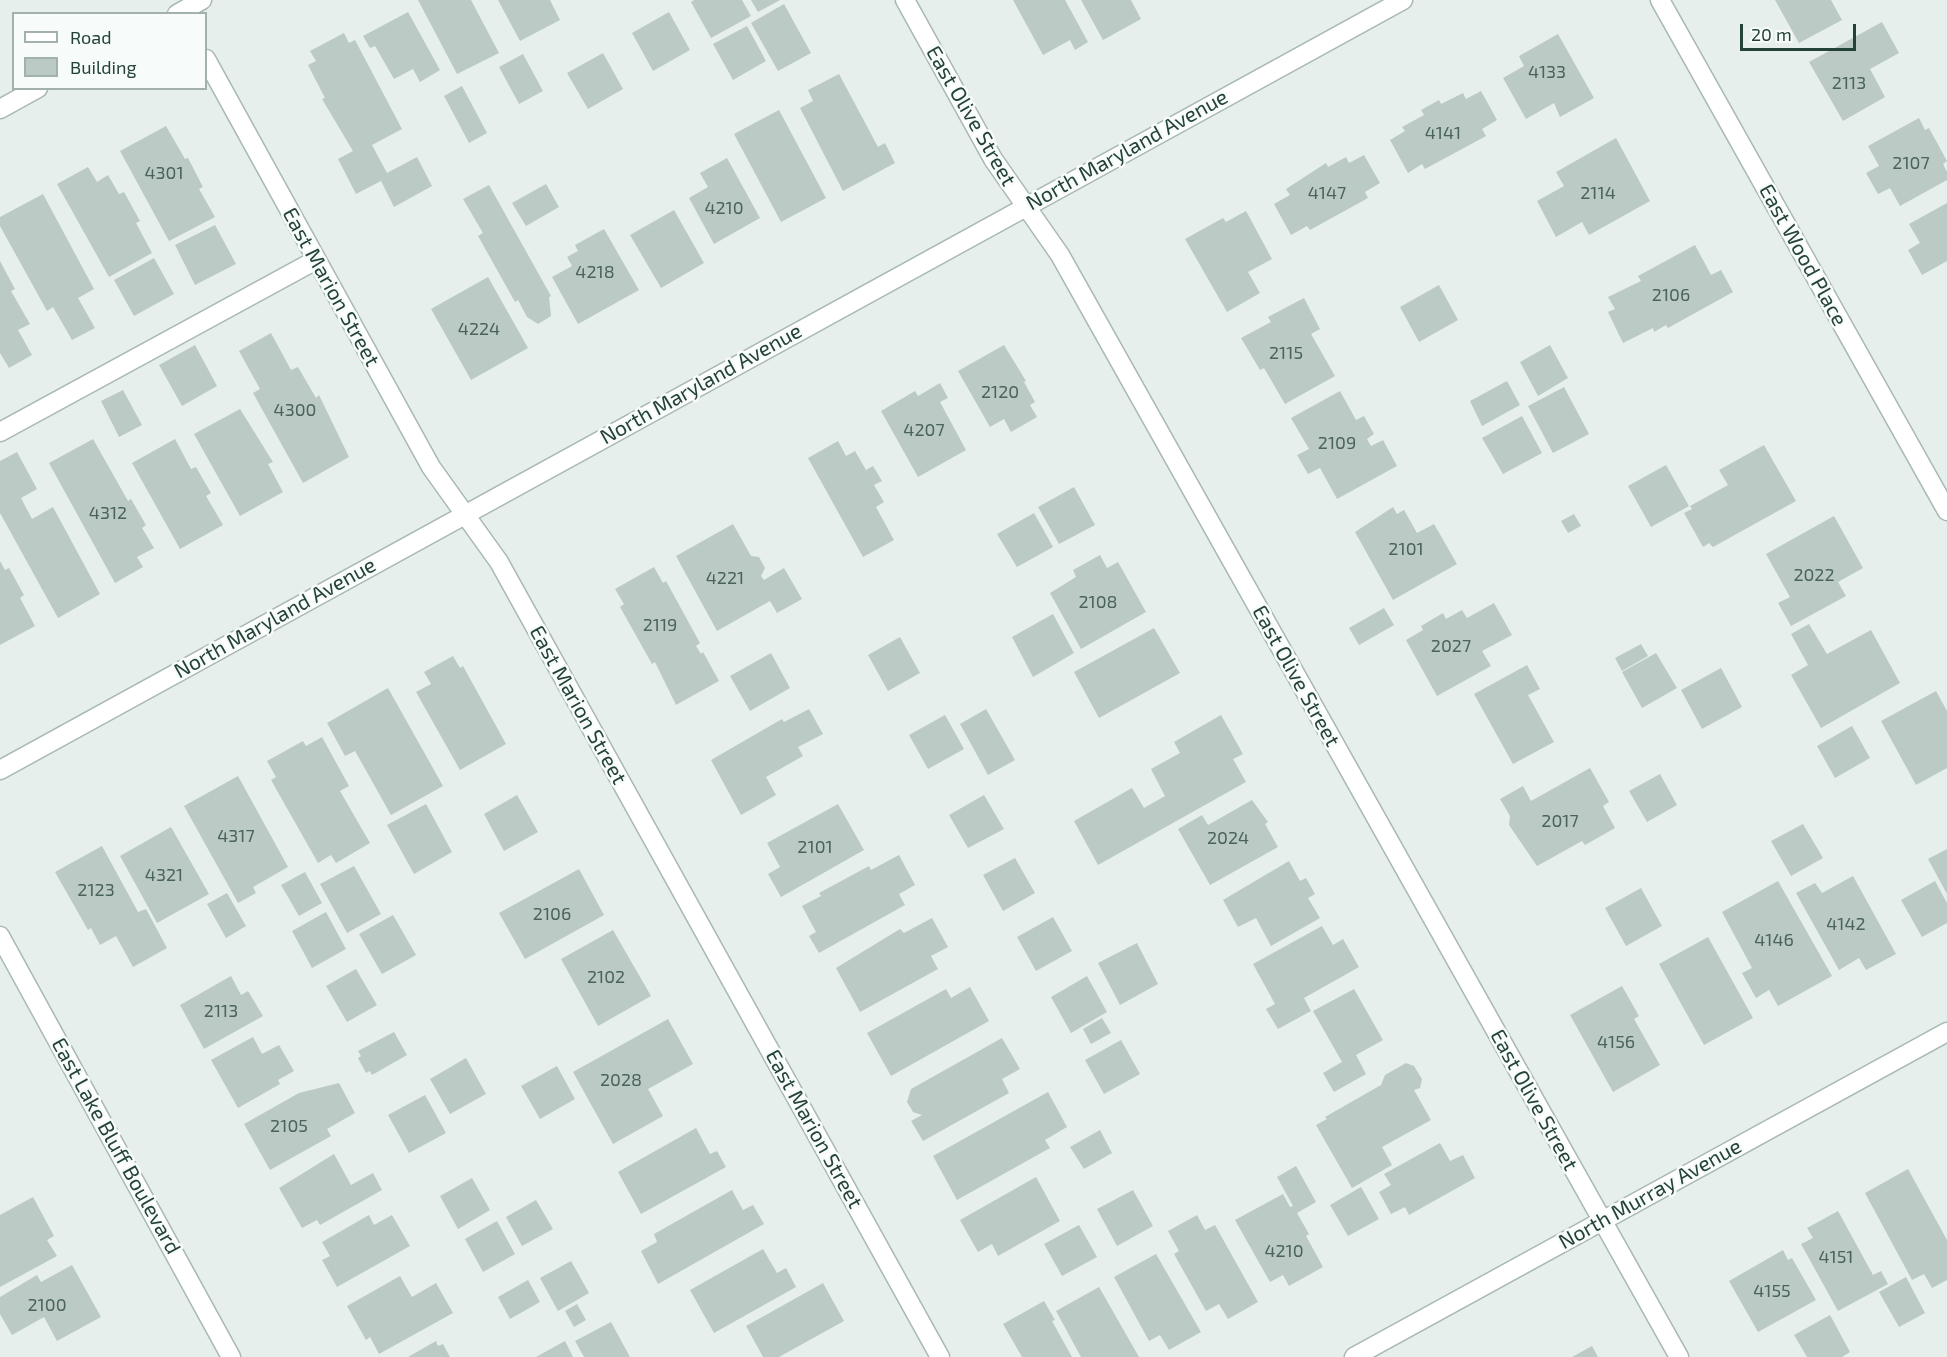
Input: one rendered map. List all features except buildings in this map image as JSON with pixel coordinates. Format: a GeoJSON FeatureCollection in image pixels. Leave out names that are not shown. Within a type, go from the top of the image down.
{"type":"FeatureCollection","features":[{"type":"Feature","properties":{"kind":"street"},"geometry":{"type":"LineString","coordinates":[[177,10],[202,0]]}},
{"type":"Feature","properties":{"kind":"street","name":"East Olive Street"},"geometry":{"type":"LineString","coordinates":[[905,0],[993,159],[1060,255],[1679,1357]]}},
{"type":"Feature","properties":{"kind":"street","name":"North Maryland Avenue"},"geometry":{"type":"LineString","coordinates":[[0,770],[1403,0]]}},
{"type":"Feature","properties":{"kind":"street","name":"East Wood Place"},"geometry":{"type":"LineString","coordinates":[[1660,0],[1947,511]]}},
{"type":"Feature","properties":{"kind":"street","name":"East Marion Street"},"geometry":{"type":"LineString","coordinates":[[207,61],[431,467],[499,562],[940,1357]]}},
{"type":"Feature","properties":{"kind":"street"},"geometry":{"type":"LineString","coordinates":[[0,109],[34,90]]}},
{"type":"Feature","properties":{"kind":"street"},"geometry":{"type":"LineString","coordinates":[[0,432],[316,260]]}},
{"type":"Feature","properties":{"kind":"street","name":"East Lake Bluff Boulevard"},"geometry":{"type":"LineString","coordinates":[[0,936],[231,1357]]}},
{"type":"Feature","properties":{"kind":"street","name":"North Murray Avenue"},"geometry":{"type":"LineString","coordinates":[[1354,1357],[1947,1032]]}}]}
